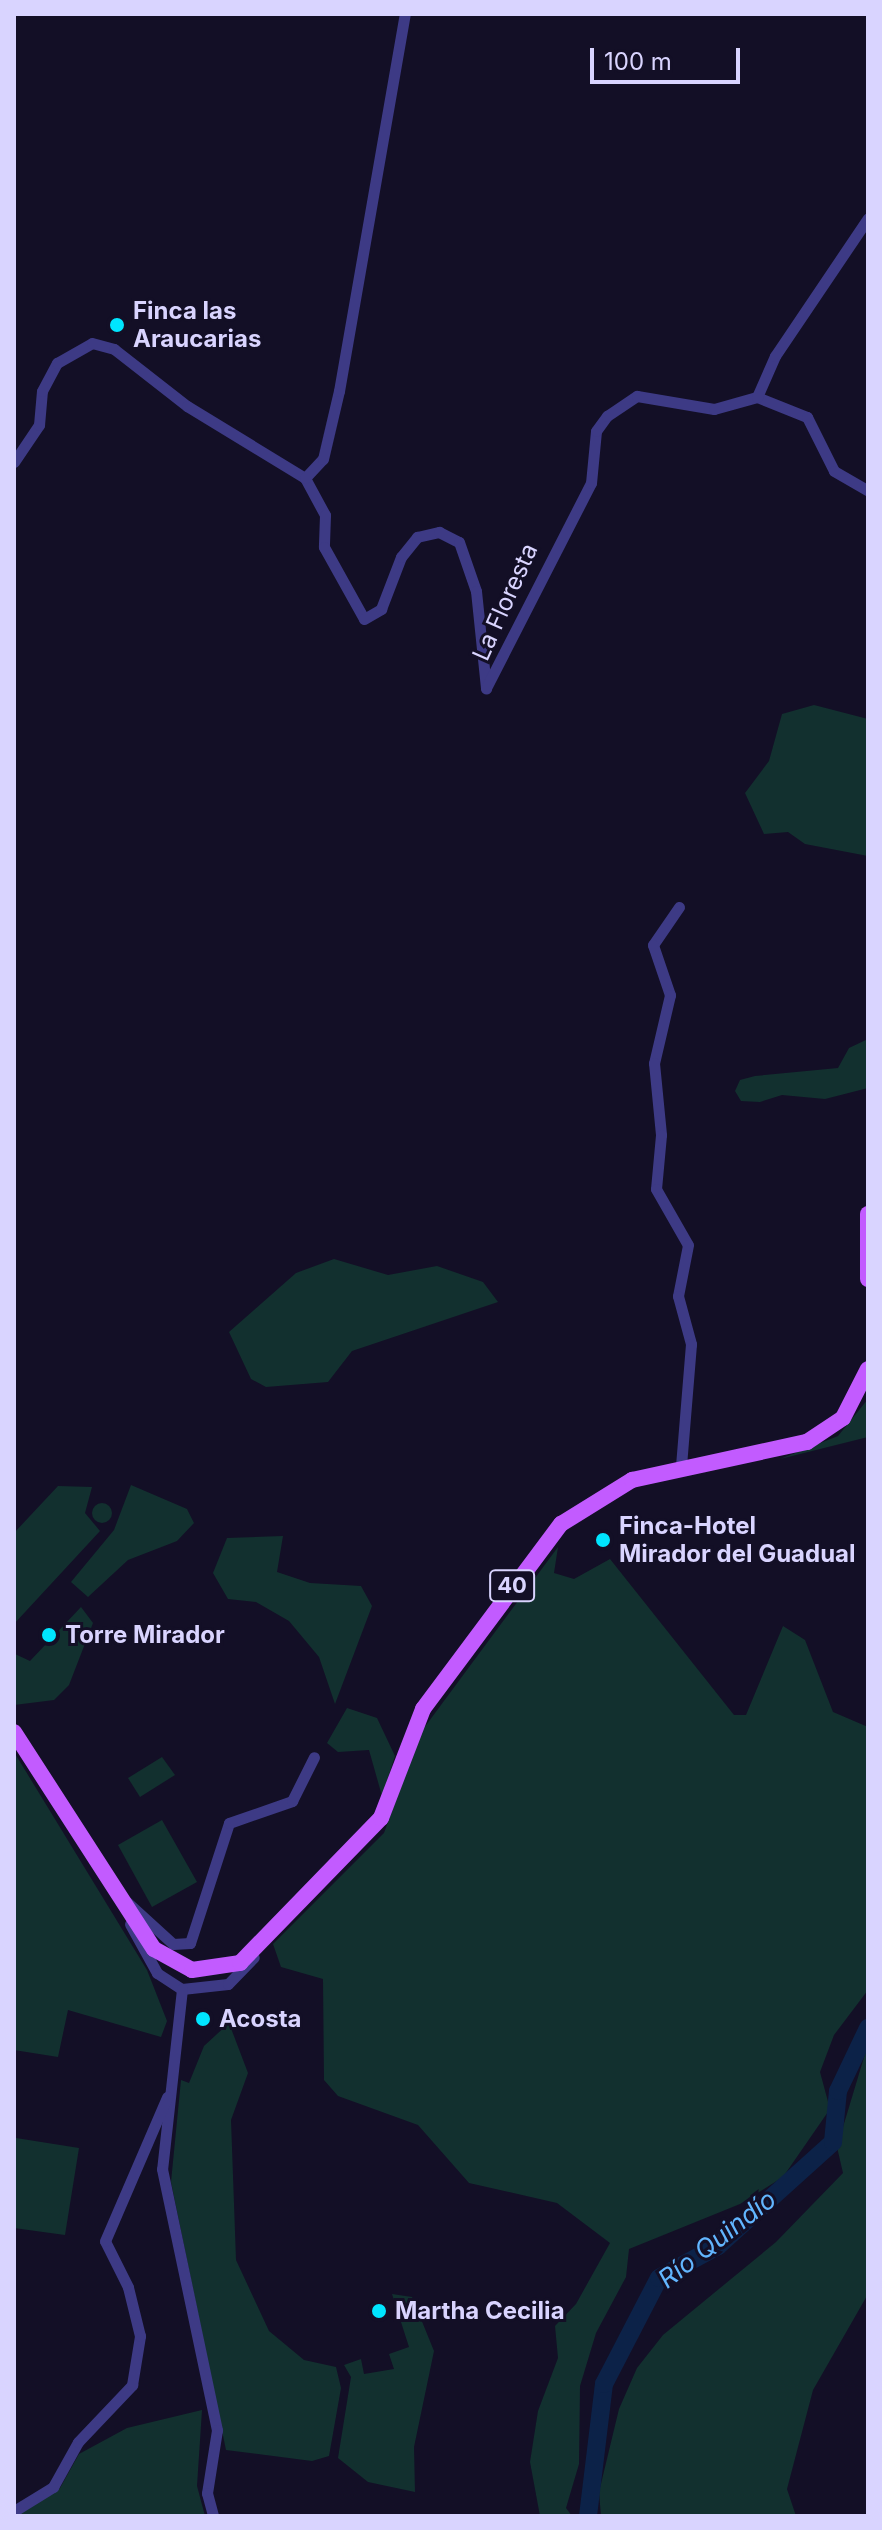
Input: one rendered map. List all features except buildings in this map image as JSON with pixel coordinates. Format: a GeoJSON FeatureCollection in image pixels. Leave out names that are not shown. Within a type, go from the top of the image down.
{"type":"FeatureCollection","features":[{"type":"Feature","properties":{"kind":"main road"},"geometry":{"type":"LineString","coordinates":[[868,1214],[868,1279]]}},
{"type":"Feature","properties":{"kind":"main road","name":"40"},"geometry":{"type":"LineString","coordinates":[[14,1732],[154,1949],[181,1968],[228,1967],[265,1941],[381,1818],[423,1709],[542,1544],[615,1488],[681,1466],[791,1446],[843,1418],[868,1369]]}},
{"type":"Feature","properties":{"kind":"street"},"geometry":{"type":"LineString","coordinates":[[14,462],[39,425],[42,391],[57,363],[92,343],[114,349],[187,406],[305,478],[323,459],[339,391],[405,14]]}},
{"type":"Feature","properties":{"kind":"street"},"geometry":{"type":"LineString","coordinates":[[868,218],[775,356],[757,397],[807,417],[834,471],[868,491]]}},
{"type":"Feature","properties":{"kind":"street","name":"La Floresta"},"geometry":{"type":"LineString","coordinates":[[305,478],[325,515],[324,547],[364,619],[381,609],[401,557],[417,537],[448,534],[464,548],[486,688],[591,483],[596,431],[607,416],[637,396],[714,409],[757,397]]}},
{"type":"Feature","properties":{"kind":"street"},"geometry":{"type":"LineString","coordinates":[[679,907],[653,945],[670,995],[654,1063],[661,1135],[656,1189],[688,1245],[678,1296],[691,1344],[681,1466]]}},
{"type":"Feature","properties":{"kind":"street"},"geometry":{"type":"LineString","coordinates":[[121,1899],[173,1944],[190,1943],[229,1823],[292,1801],[314,1757]]}},
{"type":"Feature","properties":{"kind":"street"},"geometry":{"type":"LineString","coordinates":[[80,1832],[157,1973],[182,1989],[228,1984],[265,1941]]}},
{"type":"Feature","properties":{"kind":"street"},"geometry":{"type":"LineString","coordinates":[[182,1989],[169,2093],[163,2183],[217,2430],[207,2493],[213,2516]]}},
{"type":"Feature","properties":{"kind":"street"},"geometry":{"type":"LineString","coordinates":[[14,2511],[53,2487],[78,2442],[132,2385],[140,2336],[128,2287],[105,2241],[169,2093]]}},
{"type":"Feature","properties":{"kind":"green space"},"geometry":{"type":"Polygon","coordinates":[[[814,705],[868,719],[868,856],[805,844],[788,832],[764,834],[745,793],[769,761],[782,714],[814,705]]]}},
{"type":"Feature","properties":{"kind":"green space"},"geometry":{"type":"Polygon","coordinates":[[[868,1039],[868,1088],[825,1099],[782,1095],[760,1102],[741,1101],[735,1091],[740,1080],[755,1076],[838,1068],[849,1048],[868,1039]]]}},
{"type":"Feature","properties":{"kind":"green space"},"geometry":{"type":"Polygon","coordinates":[[[334,1259],[388,1275],[437,1266],[483,1282],[498,1302],[352,1351],[328,1382],[266,1387],[251,1379],[229,1332],[296,1273],[334,1259]]]}},
{"type":"Feature","properties":{"kind":"green space"},"geometry":{"type":"Polygon","coordinates":[[[868,1399],[868,1437],[780,1459],[838,1436],[868,1399]]]}},
{"type":"Feature","properties":{"kind":"green space"},"geometry":{"type":"Polygon","coordinates":[[[131,1485],[187,1509],[194,1523],[177,1541],[128,1560],[88,1597],[71,1582],[114,1530],[131,1485]]]}},
{"type":"Feature","properties":{"kind":"green space"},"geometry":{"type":"Polygon","coordinates":[[[58,1486],[92,1487],[85,1513],[100,1531],[14,1624],[14,1533],[58,1486]]]}},
{"type":"Feature","properties":{"kind":"green space"},"geometry":{"type":"Polygon","coordinates":[[[102,1503],[109,1506],[112,1513],[109,1520],[102,1523],[95,1520],[92,1513],[95,1506],[102,1503]]]}},
{"type":"Feature","properties":{"kind":"green space"},"geometry":{"type":"Polygon","coordinates":[[[283,1536],[277,1572],[310,1583],[361,1586],[372,1606],[335,1704],[319,1657],[289,1621],[256,1602],[228,1599],[213,1573],[227,1538],[283,1536]]]}},
{"type":"Feature","properties":{"kind":"green space"},"geometry":{"type":"Polygon","coordinates":[[[558,1547],[554,1573],[574,1579],[610,1559],[734,1715],[746,1715],[783,1626],[805,1640],[833,1712],[868,1727],[868,1990],[834,2035],[820,2072],[830,2109],[783,2177],[740,2204],[629,2249],[626,2277],[596,2333],[580,2386],[579,2464],[566,2508],[572,2516],[540,2516],[530,2462],[538,2411],[558,2358],[555,2326],[576,2304],[610,2243],[557,2203],[469,2183],[418,2125],[338,2096],[324,2080],[323,1979],[281,1967],[273,1944],[384,1833],[421,1732],[558,1547]]]}},
{"type":"Feature","properties":{"kind":"green space"},"geometry":{"type":"Polygon","coordinates":[[[81,1607],[93,1623],[69,1685],[54,1700],[14,1705],[15,1654],[30,1661],[81,1607]]]}},
{"type":"Feature","properties":{"kind":"green space"},"geometry":{"type":"Polygon","coordinates":[[[347,1708],[377,1718],[395,1756],[382,1796],[369,1750],[338,1752],[327,1743],[347,1708]]]}},
{"type":"Feature","properties":{"kind":"green space"},"geometry":{"type":"Polygon","coordinates":[[[14,1752],[147,1970],[167,2021],[161,2037],[68,2010],[58,2057],[14,2050],[14,1752]]]}},
{"type":"Feature","properties":{"kind":"green space"},"geometry":{"type":"Polygon","coordinates":[[[162,1757],[175,1775],[140,1797],[128,1778],[162,1757]]]}},
{"type":"Feature","properties":{"kind":"green space"},"geometry":{"type":"Polygon","coordinates":[[[162,1820],[197,1882],[152,1907],[118,1845],[162,1820]]]}},
{"type":"Feature","properties":{"kind":"green space"},"geometry":{"type":"Polygon","coordinates":[[[229,2023],[248,2073],[231,2120],[236,2260],[269,2331],[304,2360],[336,2367],[341,2388],[329,2456],[312,2461],[226,2450],[171,2182],[181,2080],[189,2083],[204,2046],[229,2023]]]}},
{"type":"Feature","properties":{"kind":"green space"},"geometry":{"type":"Polygon","coordinates":[[[868,2044],[868,2294],[813,2390],[787,2489],[796,2516],[601,2516],[599,2492],[619,2409],[637,2368],[663,2335],[776,2242],[843,2173],[837,2147],[868,2044]]]}},
{"type":"Feature","properties":{"kind":"green space"},"geometry":{"type":"Polygon","coordinates":[[[16,2138],[79,2148],[65,2235],[14,2228],[16,2138]]]}},
{"type":"Feature","properties":{"kind":"green space"},"geometry":{"type":"Polygon","coordinates":[[[392,2294],[412,2297],[434,2351],[414,2447],[415,2492],[368,2482],[338,2458],[351,2377],[344,2365],[361,2359],[364,2374],[394,2369],[389,2354],[409,2347],[392,2294]]]}},
{"type":"Feature","properties":{"kind":"green space"},"geometry":{"type":"Polygon","coordinates":[[[202,2410],[197,2486],[205,2516],[16,2516],[60,2488],[79,2454],[127,2428],[202,2410]]]}},
{"type":"Feature","properties":{"kind":"waterway","name":"Río Quindío"},"geometry":{"type":"LineString","coordinates":[[588,2516],[604,2384],[659,2278],[718,2246],[833,2142],[838,2091],[868,2028]]}},
{"type":"Feature","properties":{"kind":"place","name":"Finca las Araucarias"},"geometry":{"type":"Point","coordinates":[117,325]}},
{"type":"Feature","properties":{"kind":"place","name":"Finca-Hotel Mirador del Guadual"},"geometry":{"type":"Point","coordinates":[603,1540]}},
{"type":"Feature","properties":{"kind":"place","name":"Torre Mirador"},"geometry":{"type":"Point","coordinates":[49,1635]}},
{"type":"Feature","properties":{"kind":"place","name":"Acosta"},"geometry":{"type":"Point","coordinates":[203,2019]}},
{"type":"Feature","properties":{"kind":"place","name":"Martha Cecilia"},"geometry":{"type":"Point","coordinates":[379,2311]}}]}
